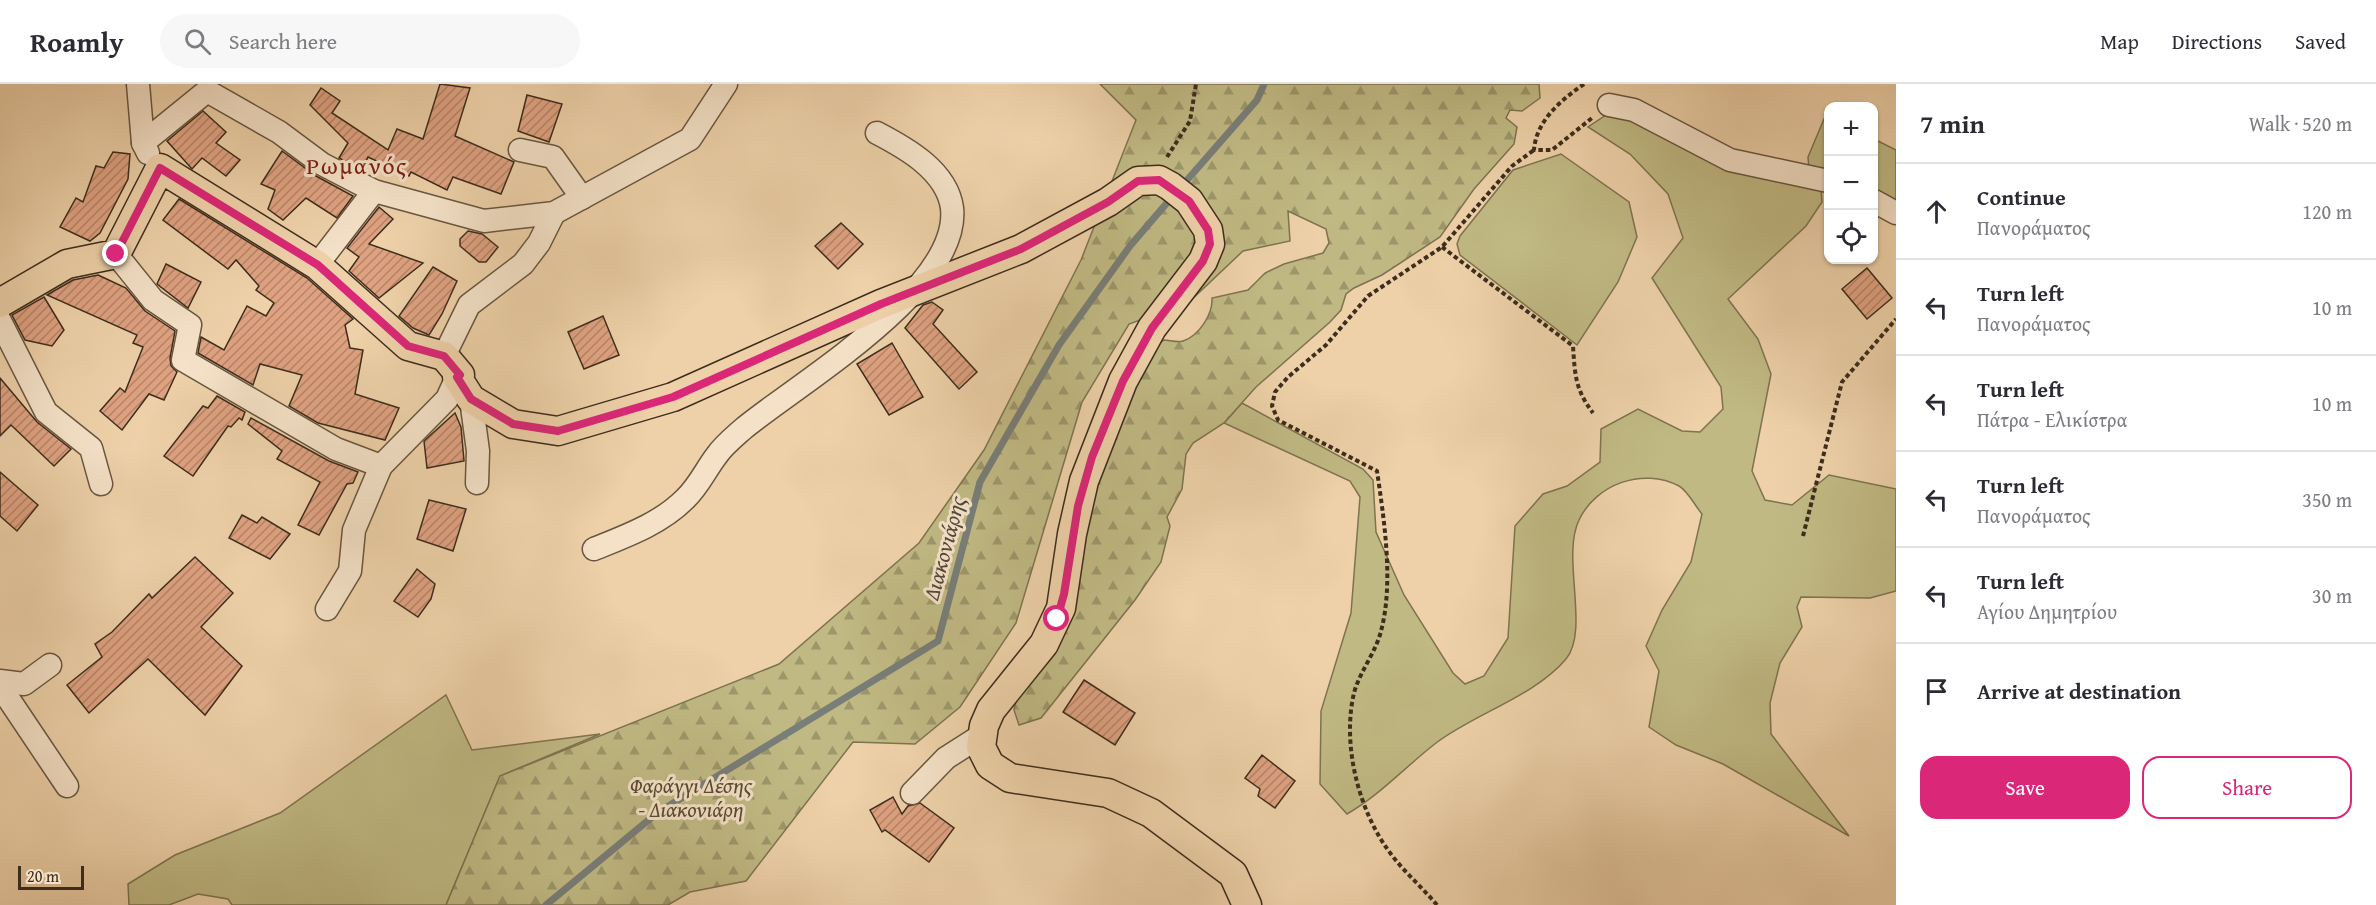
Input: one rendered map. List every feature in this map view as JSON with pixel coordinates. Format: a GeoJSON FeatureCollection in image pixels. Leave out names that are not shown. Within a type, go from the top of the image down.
{"type":"FeatureCollection","features":[{"type":"Feature","properties":{"kind":"main road"},"geometry":{"type":"LineString","coordinates":[[0,303],[67,264],[116,254],[160,168],[318,265],[408,346],[458,377],[513,424],[558,431],[673,397],[911,292],[1021,249],[1108,202],[1138,181],[1170,189],[1208,230],[1210,244],[1203,261],[1152,328],[1123,381],[1084,481],[1072,534],[1064,594],[1057,619],[1038,651],[995,703],[982,735],[981,747],[985,759],[1004,776],[1020,781],[1108,793],[1151,813],[1233,874],[1247,905]]}},
{"type":"Feature","properties":{"kind":"street"},"geometry":{"type":"LineString","coordinates":[[138,84],[142,143],[160,168]]}},
{"type":"Feature","properties":{"kind":"street"},"geometry":{"type":"LineString","coordinates":[[142,143],[207,91],[279,132],[322,164],[374,190],[484,221],[554,213],[690,139],[726,84]]}},
{"type":"Feature","properties":{"kind":"street"},"geometry":{"type":"LineString","coordinates":[[1609,105],[1634,110],[1730,160],[1824,181]]}},
{"type":"Feature","properties":{"kind":"street"},"geometry":{"type":"LineString","coordinates":[[594,549],[644,529],[684,500],[717,454],[743,429],[846,354],[911,292],[936,261],[946,241],[952,208],[940,180],[906,148],[877,133]]}},
{"type":"Feature","properties":{"kind":"street"},"geometry":{"type":"LineString","coordinates":[[520,150],[553,157],[582,198]]}},
{"type":"Feature","properties":{"kind":"street"},"geometry":{"type":"LineString","coordinates":[[318,265],[374,190]]}},
{"type":"Feature","properties":{"kind":"street"},"geometry":{"type":"LineString","coordinates":[[1878,203],[1896,213]]}},
{"type":"Feature","properties":{"kind":"street"},"geometry":{"type":"LineString","coordinates":[[327,609],[350,571],[354,530],[381,466],[447,399],[458,377],[469,305],[523,264],[539,243],[554,213]]}},
{"type":"Feature","properties":{"kind":"street"},"geometry":{"type":"LineString","coordinates":[[116,254],[153,300],[190,325],[183,360],[336,449],[381,466]]}},
{"type":"Feature","properties":{"kind":"street"},"geometry":{"type":"LineString","coordinates":[[0,321],[46,412],[91,448],[101,484]]}},
{"type":"Feature","properties":{"kind":"street"},"geometry":{"type":"LineString","coordinates":[[458,377],[478,451],[477,483]]}},
{"type":"Feature","properties":{"kind":"street"},"geometry":{"type":"LineString","coordinates":[[0,683],[24,684],[50,665]]}},
{"type":"Feature","properties":{"kind":"street"},"geometry":{"type":"LineString","coordinates":[[0,683],[67,786]]}},
{"type":"Feature","properties":{"kind":"street"},"geometry":{"type":"LineString","coordinates":[[912,793],[946,758],[982,735]]}},
{"type":"Feature","properties":{"kind":"path"},"geometry":{"type":"LineString","coordinates":[[1170,189],[1190,121],[1197,84]]}},
{"type":"Feature","properties":{"kind":"path"},"geometry":{"type":"LineString","coordinates":[[1534,150],[1535,133],[1564,98],[1584,84]]}},
{"type":"Feature","properties":{"kind":"path"},"geometry":{"type":"LineString","coordinates":[[1437,905],[1388,850],[1370,816],[1359,788],[1350,735],[1351,708],[1355,690],[1381,631],[1387,588],[1377,471],[1278,420],[1272,406],[1275,392],[1288,377],[1326,345],[1368,296],[1442,247],[1512,166],[1534,150],[1552,150],[1609,105]]}},
{"type":"Feature","properties":{"kind":"path"},"geometry":{"type":"LineString","coordinates":[[1442,247],[1573,346],[1575,380],[1582,398],[1593,413]]}},
{"type":"Feature","properties":{"kind":"path"},"geometry":{"type":"LineString","coordinates":[[1803,536],[1842,382],[1896,319]]}},
{"type":"Feature","properties":{"kind":"green space","name":"Φαράγγι Δέσης - Διακονιάρη"},"geometry":{"type":"Polygon","coordinates":[[[1100,84],[1539,84],[1540,98],[1522,111],[1510,110],[1506,118],[1517,127],[1514,144],[1474,189],[1440,237],[1382,275],[1346,294],[1341,310],[1330,322],[1256,387],[1224,423],[1193,443],[1186,454],[1182,489],[1167,517],[1170,526],[1161,562],[1135,600],[1041,718],[1019,725],[1014,710],[1017,694],[1093,475],[1148,350],[1164,340],[1181,342],[1194,334],[1204,324],[1210,311],[1212,298],[1248,290],[1265,273],[1284,264],[1323,253],[1329,243],[1326,229],[1288,211],[1290,241],[1243,251],[1189,302],[1129,324],[1082,402],[1016,623],[960,707],[915,744],[853,742],[746,881],[690,892],[668,905],[446,905],[500,776],[779,664],[919,543],[984,450],[1081,260],[1136,120],[1100,84]]]}},
{"type":"Feature","properties":{"kind":"green space"},"geometry":{"type":"Polygon","coordinates":[[[1606,115],[1630,119],[1821,189],[1822,202],[1806,226],[1728,299],[1758,339],[1771,374],[1752,471],[1765,500],[1792,505],[1829,475],[1896,489],[1896,591],[1870,598],[1801,597],[1797,607],[1802,627],[1780,663],[1770,703],[1771,734],[1849,836],[1723,764],[1676,745],[1649,727],[1659,671],[1646,646],[1662,610],[1691,562],[1702,514],[1682,488],[1651,478],[1622,482],[1609,488],[1587,507],[1579,520],[1574,535],[1573,553],[1576,630],[1573,646],[1566,659],[1553,672],[1538,684],[1436,743],[1381,790],[1347,814],[1320,784],[1321,711],[1351,613],[1360,497],[1350,481],[1224,423],[1242,403],[1363,469],[1373,480],[1376,532],[1404,595],[1453,673],[1465,684],[1484,676],[1508,638],[1515,526],[1543,494],[1567,486],[1600,462],[1601,429],[1638,409],[1682,431],[1700,432],[1723,409],[1721,387],[1652,278],[1683,238],[1668,194],[1630,154],[1588,127],[1606,115]]]}},
{"type":"Feature","properties":{"kind":"green space"},"geometry":{"type":"Polygon","coordinates":[[[1824,119],[1824,176],[1809,170],[1808,157],[1824,119]]]}},
{"type":"Feature","properties":{"kind":"green space"},"geometry":{"type":"Polygon","coordinates":[[[1878,141],[1896,150],[1896,208],[1878,199],[1878,141]]]}},
{"type":"Feature","properties":{"kind":"green space"},"geometry":{"type":"Polygon","coordinates":[[[1561,154],[1629,202],[1637,237],[1618,282],[1577,345],[1460,255],[1457,244],[1460,236],[1513,170],[1561,154]]]}},
{"type":"Feature","properties":{"kind":"green space"},"geometry":{"type":"Polygon","coordinates":[[[446,695],[472,750],[600,734],[500,776],[446,905],[232,905],[228,899],[198,894],[169,905],[129,905],[128,884],[175,855],[280,813],[446,695]]]}},
{"type":"Feature","properties":{"kind":"building"},"geometry":{"type":"Polygon","coordinates":[[[440,84],[470,88],[455,136],[514,162],[501,194],[453,177],[447,190],[411,172],[409,176],[368,157],[362,170],[339,158],[348,143],[310,105],[321,88],[340,101],[332,113],[388,150],[397,129],[423,139],[440,84]]]}},
{"type":"Feature","properties":{"kind":"building"},"geometry":{"type":"Polygon","coordinates":[[[527,95],[562,104],[549,142],[518,131],[527,95]]]}},
{"type":"Feature","properties":{"kind":"building"},"geometry":{"type":"Polygon","coordinates":[[[203,111],[226,132],[216,143],[240,160],[226,176],[202,158],[192,169],[167,141],[203,111]]]}},
{"type":"Feature","properties":{"kind":"building"},"geometry":{"type":"Polygon","coordinates":[[[282,151],[316,176],[353,196],[337,218],[306,198],[283,220],[268,209],[275,190],[261,184],[282,151]]]}},
{"type":"Feature","properties":{"kind":"building"},"geometry":{"type":"Polygon","coordinates":[[[113,152],[130,154],[128,179],[100,233],[90,241],[60,227],[76,198],[83,202],[96,166],[104,168],[113,152]]]}},
{"type":"Feature","properties":{"kind":"building"},"geometry":{"type":"Polygon","coordinates":[[[179,199],[307,278],[353,319],[345,325],[350,348],[363,350],[355,394],[399,408],[385,440],[318,423],[289,406],[302,375],[260,364],[253,385],[198,353],[201,337],[224,350],[247,306],[266,316],[274,303],[256,290],[259,286],[236,260],[228,269],[163,220],[179,199]]]}},
{"type":"Feature","properties":{"kind":"building"},"geometry":{"type":"Polygon","coordinates":[[[379,207],[393,219],[369,244],[423,263],[379,298],[349,271],[359,257],[347,248],[379,207]]]}},
{"type":"Feature","properties":{"kind":"building"},"geometry":{"type":"Polygon","coordinates":[[[841,223],[863,244],[838,269],[815,246],[841,223]]]}},
{"type":"Feature","properties":{"kind":"building"},"geometry":{"type":"Polygon","coordinates":[[[468,231],[482,234],[498,247],[486,262],[479,262],[460,246],[460,239],[468,231]]]}},
{"type":"Feature","properties":{"kind":"building"},"geometry":{"type":"Polygon","coordinates":[[[166,264],[201,282],[188,308],[157,284],[166,264]]]}},
{"type":"Feature","properties":{"kind":"building"},"geometry":{"type":"Polygon","coordinates":[[[433,267],[457,281],[442,314],[429,335],[413,328],[399,316],[433,267]]]}},
{"type":"Feature","properties":{"kind":"building"},"geometry":{"type":"Polygon","coordinates":[[[1867,268],[1892,298],[1867,319],[1842,289],[1867,268]]]}},
{"type":"Feature","properties":{"kind":"building"},"geometry":{"type":"Polygon","coordinates":[[[98,275],[126,288],[145,311],[175,331],[170,358],[171,366],[177,372],[164,400],[149,394],[122,430],[100,411],[120,388],[125,392],[143,347],[133,343],[137,335],[47,295],[73,280],[98,275]]]}},
{"type":"Feature","properties":{"kind":"building"},"geometry":{"type":"Polygon","coordinates":[[[44,297],[64,330],[52,346],[25,340],[12,315],[44,297]]]}},
{"type":"Feature","properties":{"kind":"building"},"geometry":{"type":"Polygon","coordinates":[[[932,302],[943,310],[933,324],[977,372],[959,389],[905,328],[923,305],[932,302]]]}},
{"type":"Feature","properties":{"kind":"building"},"geometry":{"type":"Polygon","coordinates":[[[603,316],[619,355],[584,369],[568,332],[603,316]]]}},
{"type":"Feature","properties":{"kind":"building"},"geometry":{"type":"Polygon","coordinates":[[[892,343],[923,397],[889,415],[857,364],[892,343]]]}},
{"type":"Feature","properties":{"kind":"building"},"geometry":{"type":"Polygon","coordinates":[[[0,378],[37,422],[71,449],[54,466],[11,425],[0,436],[0,378]]]}},
{"type":"Feature","properties":{"kind":"building"},"geometry":{"type":"Polygon","coordinates":[[[217,396],[245,412],[242,420],[239,418],[231,427],[228,426],[193,476],[164,456],[203,406],[208,408],[217,396]]]}},
{"type":"Feature","properties":{"kind":"building"},"geometry":{"type":"Polygon","coordinates":[[[455,413],[461,427],[464,461],[427,468],[424,441],[455,413]]]}},
{"type":"Feature","properties":{"kind":"building"},"geometry":{"type":"Polygon","coordinates":[[[251,418],[329,461],[358,472],[353,483],[347,484],[319,535],[298,525],[320,482],[277,459],[282,451],[248,424],[251,418]]]}},
{"type":"Feature","properties":{"kind":"building"},"geometry":{"type":"Polygon","coordinates":[[[0,472],[38,505],[17,531],[0,516],[0,472]]]}},
{"type":"Feature","properties":{"kind":"building"},"geometry":{"type":"Polygon","coordinates":[[[429,500],[466,509],[453,551],[417,539],[429,500]]]}},
{"type":"Feature","properties":{"kind":"building"},"geometry":{"type":"Polygon","coordinates":[[[242,515],[257,523],[262,517],[290,534],[270,559],[229,538],[242,515]]]}},
{"type":"Feature","properties":{"kind":"building"},"geometry":{"type":"Polygon","coordinates":[[[195,557],[233,593],[201,627],[242,666],[205,715],[148,659],[89,713],[67,685],[102,657],[95,644],[112,632],[149,594],[152,598],[195,557]]]}},
{"type":"Feature","properties":{"kind":"building"},"geometry":{"type":"Polygon","coordinates":[[[417,569],[435,584],[431,599],[418,617],[394,601],[417,569]]]}},
{"type":"Feature","properties":{"kind":"building"},"geometry":{"type":"Polygon","coordinates":[[[1084,680],[1135,713],[1115,745],[1063,712],[1084,680]]]}},
{"type":"Feature","properties":{"kind":"building"},"geometry":{"type":"Polygon","coordinates":[[[1262,755],[1295,781],[1275,808],[1258,796],[1260,789],[1245,778],[1262,755]]]}},
{"type":"Feature","properties":{"kind":"building"},"geometry":{"type":"Polygon","coordinates":[[[893,797],[902,814],[908,806],[920,803],[954,828],[929,862],[885,830],[882,832],[870,810],[893,797]]]}},
{"type":"Feature","properties":{"kind":"waterway","name":"Διακονιάρης"},"geometry":{"type":"LineString","coordinates":[[1181,187],[1257,100],[1264,84]]}},
{"type":"Feature","properties":{"kind":"waterway","name":"Διακονιάρης"},"geometry":{"type":"LineString","coordinates":[[546,905],[657,813],[938,641],[980,482],[1059,345],[1130,246],[1172,197]]}},
{"type":"Feature","properties":{"kind":"district","name":"Ρωμανός"},"geometry":{"type":"Point","coordinates":[357,165]}},
{"type":"Feature","properties":{"kind":"route"},"geometry":{"type":"LineString","coordinates":[[116,254],[138,216],[160,168],[318,265],[408,346],[444,356],[460,375],[457,377],[471,399],[513,424],[558,431],[673,397],[881,304],[1021,249],[1108,202],[1138,181],[1159,180],[1189,201],[1208,230],[1210,244],[1203,261],[1152,328],[1123,381],[1084,481],[1072,534],[1064,594],[1057,619]]}}]}
